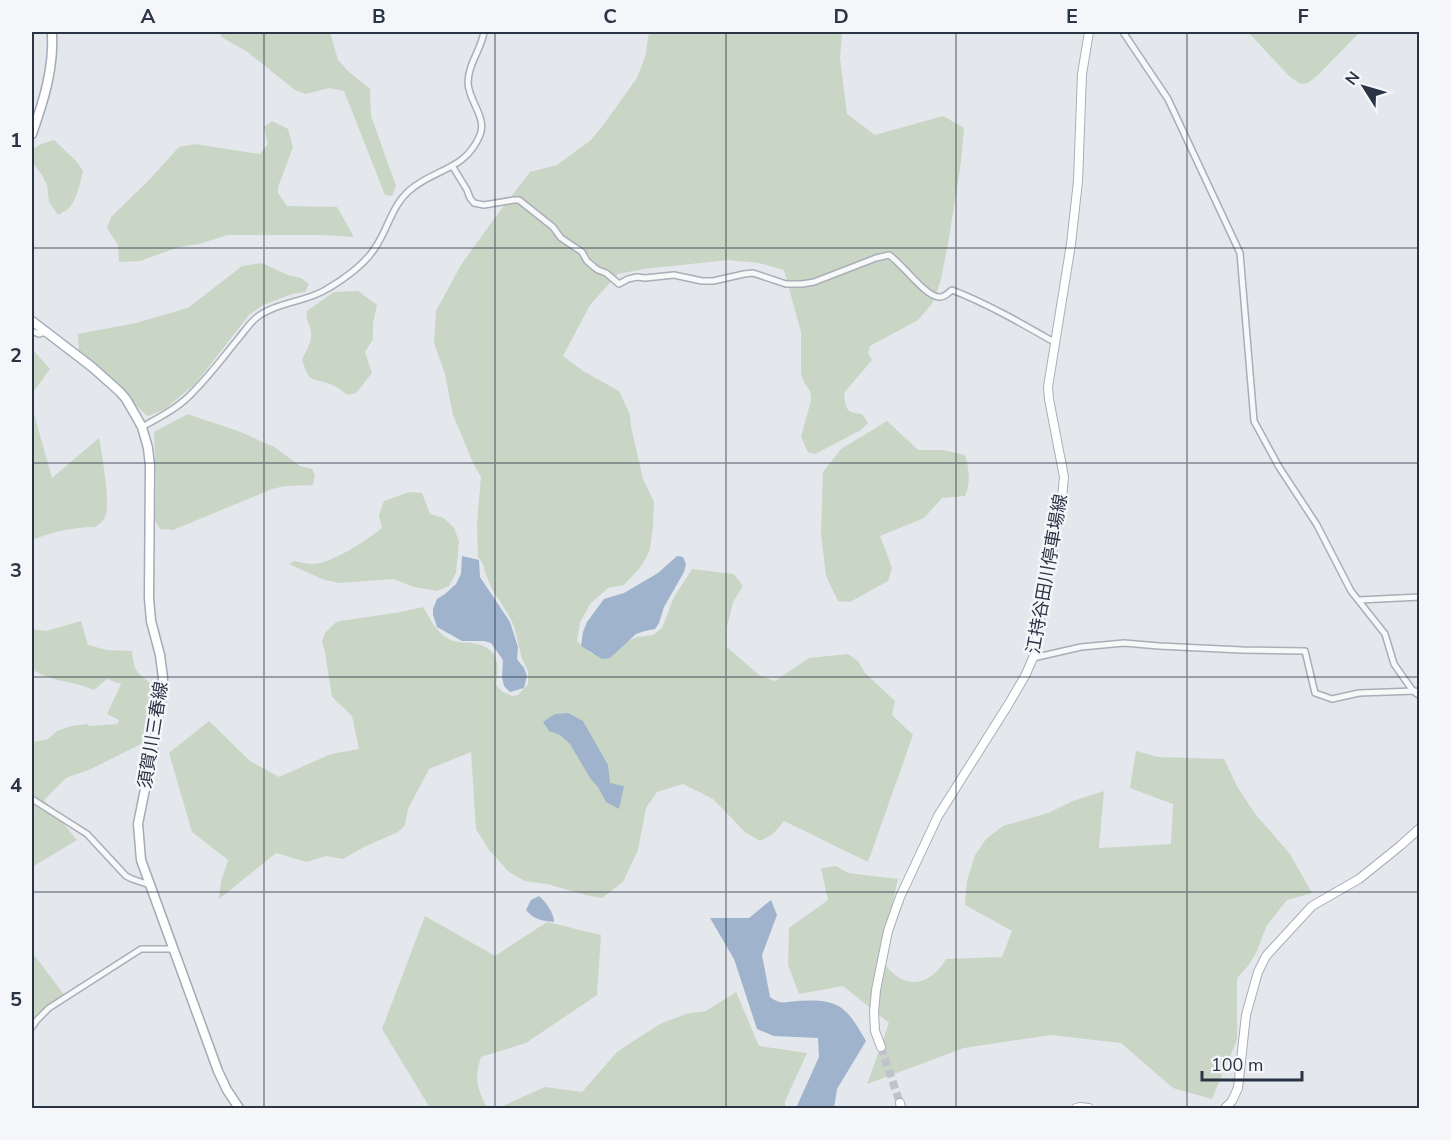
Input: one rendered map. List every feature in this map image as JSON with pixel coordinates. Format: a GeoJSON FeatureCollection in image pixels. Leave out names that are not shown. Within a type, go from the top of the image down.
{"type":"FeatureCollection","features":[{"type":"Feature","properties":{"kind":"main road"},"geometry":{"type":"LineString","coordinates":[[32,134],[49,80],[52,32]]}},
{"type":"Feature","properties":{"kind":"main road","name":"江持谷田川停車場線"},"geometry":{"type":"LineString","coordinates":[[881,1047],[875,1031],[876,990],[888,931],[900,897],[938,816],[1008,705],[1033,658],[1064,477],[1048,387],[1071,244],[1078,181],[1082,74],[1089,32]]}},
{"type":"Feature","properties":{"kind":"main road","name":"須賀川三春線"},"geometry":{"type":"LineString","coordinates":[[32,321],[92,367],[126,399],[142,427],[148,448],[150,610],[163,678],[154,744],[138,824],[141,860],[218,1071],[239,1108]]}},
{"type":"Feature","properties":{"kind":"main road"},"geometry":{"type":"LineString","coordinates":[[1226,1108],[1238,1088],[1246,1015],[1258,972],[1266,956],[1312,906],[1359,879],[1419,828]]}},
{"type":"Feature","properties":{"kind":"main road"},"geometry":{"type":"LineString","coordinates":[[1076,1108],[1089,1108]]}},
{"type":"Feature","properties":{"kind":"street"},"geometry":{"type":"LineString","coordinates":[[142,427],[186,400],[257,317],[284,304],[325,291],[364,262],[376,247],[404,195],[423,181],[453,167],[469,154],[482,129],[482,118],[468,83],[471,64],[483,40],[484,32]]}},
{"type":"Feature","properties":{"kind":"street"},"geometry":{"type":"LineString","coordinates":[[1123,32],[1168,99],[1240,253],[1254,421],[1279,467],[1317,525],[1351,591],[1385,634],[1394,664],[1417,693]]}},
{"type":"Feature","properties":{"kind":"street"},"geometry":{"type":"LineString","coordinates":[[453,167],[474,203],[484,205],[519,200],[553,227],[561,238],[582,252],[594,267],[619,284],[637,277],[674,275],[713,281],[753,273],[786,284],[802,284],[814,282],[889,255],[895,258],[923,288],[936,297],[943,297],[952,290],[1005,314],[1054,342]]}},
{"type":"Feature","properties":{"kind":"street"},"geometry":{"type":"LineString","coordinates":[[32,331],[39,334],[46,332]]}},
{"type":"Feature","properties":{"kind":"street"},"geometry":{"type":"LineString","coordinates":[[1359,600],[1419,597]]}},
{"type":"Feature","properties":{"kind":"street"},"geometry":{"type":"LineString","coordinates":[[1033,658],[1081,647],[1124,642],[1159,646],[1305,651],[1315,693],[1332,699],[1359,693],[1417,693]]}},
{"type":"Feature","properties":{"kind":"street"},"geometry":{"type":"LineString","coordinates":[[32,799],[87,834],[126,876],[150,885]]}},
{"type":"Feature","properties":{"kind":"street"},"geometry":{"type":"LineString","coordinates":[[32,1026],[49,1008],[141,949],[173,949]]}},
{"type":"Feature","properties":{"kind":"green space"},"geometry":{"type":"Polygon","coordinates":[[[218,32],[330,32],[338,60],[370,89],[371,116],[396,186],[392,196],[385,195],[344,91],[329,88],[306,94],[295,90],[218,32]]]}},
{"type":"Feature","properties":{"kind":"green space"},"geometry":{"type":"Polygon","coordinates":[[[652,32],[842,32],[840,58],[847,114],[875,135],[943,116],[964,128],[949,238],[936,295],[918,320],[870,346],[868,353],[872,360],[844,393],[847,409],[862,414],[868,423],[861,430],[815,454],[808,452],[801,437],[811,400],[810,391],[801,374],[801,332],[784,270],[759,263],[728,260],[618,274],[590,305],[563,356],[583,371],[619,391],[630,415],[643,479],[654,502],[650,549],[646,558],[624,585],[608,588],[590,604],[580,622],[577,641],[592,654],[606,655],[621,644],[637,637],[653,635],[662,628],[674,597],[692,569],[734,574],[743,586],[733,602],[727,627],[727,647],[759,675],[775,681],[809,658],[848,654],[858,661],[865,673],[895,701],[892,715],[913,735],[868,862],[784,821],[773,834],[760,841],[745,832],[713,799],[683,784],[657,792],[646,808],[638,850],[623,882],[602,898],[547,884],[525,881],[509,872],[489,850],[476,829],[471,752],[429,769],[408,809],[405,825],[398,832],[343,859],[326,856],[307,862],[276,853],[219,899],[221,882],[228,860],[192,832],[169,753],[209,721],[250,761],[279,777],[331,754],[359,749],[352,716],[332,697],[322,641],[325,633],[335,623],[423,607],[436,627],[448,639],[480,645],[492,652],[497,662],[496,684],[501,691],[512,696],[518,695],[528,684],[528,671],[522,659],[514,626],[492,589],[478,557],[477,523],[481,477],[453,415],[445,374],[434,343],[436,311],[461,265],[530,172],[557,165],[591,140],[604,124],[637,78],[646,54],[648,36],[652,32]]]}},
{"type":"Feature","properties":{"kind":"green space"},"geometry":{"type":"Polygon","coordinates":[[[1248,32],[1401,32],[1358,34],[1317,76],[1308,83],[1301,84],[1290,77],[1248,32]]]}},
{"type":"Feature","properties":{"kind":"green space"},"geometry":{"type":"Polygon","coordinates":[[[272,121],[288,129],[293,147],[278,187],[278,193],[287,206],[337,207],[354,237],[228,235],[199,244],[179,247],[140,261],[119,262],[118,245],[107,228],[111,217],[179,147],[195,144],[260,154],[268,144],[264,127],[272,121]]]}},
{"type":"Feature","properties":{"kind":"green space"},"geometry":{"type":"Polygon","coordinates":[[[54,140],[83,171],[73,202],[67,210],[58,215],[49,202],[47,185],[32,162],[33,149],[54,140]]]}},
{"type":"Feature","properties":{"kind":"green space"},"geometry":{"type":"Polygon","coordinates":[[[262,263],[288,275],[301,278],[309,284],[305,292],[292,294],[263,305],[249,315],[196,383],[165,409],[148,416],[140,410],[120,385],[79,352],[78,334],[136,323],[188,308],[242,266],[262,263]]]}},
{"type":"Feature","properties":{"kind":"green space"},"geometry":{"type":"Polygon","coordinates":[[[358,291],[377,305],[373,323],[373,339],[365,352],[372,373],[356,393],[348,395],[332,385],[311,378],[302,360],[311,338],[307,311],[334,292],[358,291]]]}},
{"type":"Feature","properties":{"kind":"green space"},"geometry":{"type":"Polygon","coordinates":[[[32,349],[50,369],[32,394],[32,349]]]}},
{"type":"Feature","properties":{"kind":"green space"},"geometry":{"type":"Polygon","coordinates":[[[32,407],[52,478],[99,438],[107,511],[101,523],[95,527],[63,530],[32,540],[32,407]]]}},
{"type":"Feature","properties":{"kind":"green space"},"geometry":{"type":"Polygon","coordinates":[[[188,414],[273,446],[300,466],[312,469],[315,475],[313,485],[272,489],[173,530],[160,529],[155,521],[154,432],[188,414]]]}},
{"type":"Feature","properties":{"kind":"green space"},"geometry":{"type":"Polygon","coordinates":[[[887,421],[918,450],[943,450],[965,455],[969,475],[967,491],[965,496],[942,498],[924,518],[880,536],[892,568],[888,581],[850,602],[838,601],[826,576],[821,534],[823,472],[841,449],[887,421]]]}},
{"type":"Feature","properties":{"kind":"green space"},"geometry":{"type":"Polygon","coordinates":[[[409,492],[422,493],[430,514],[444,518],[454,528],[459,541],[456,573],[449,586],[437,591],[414,587],[393,579],[338,583],[322,579],[289,564],[294,561],[321,563],[368,539],[382,528],[379,515],[384,501],[409,492]]]}},
{"type":"Feature","properties":{"kind":"green space"},"geometry":{"type":"Polygon","coordinates":[[[81,621],[88,645],[107,650],[132,651],[136,669],[149,682],[151,693],[147,741],[91,769],[66,778],[44,800],[77,840],[32,867],[32,740],[33,742],[48,739],[57,731],[71,726],[117,724],[119,720],[107,714],[121,684],[107,679],[94,690],[54,679],[32,669],[32,629],[46,631],[81,621]]]}},
{"type":"Feature","properties":{"kind":"green space"},"geometry":{"type":"Polygon","coordinates":[[[1136,751],[1158,757],[1224,759],[1238,788],[1256,815],[1290,854],[1312,893],[1287,900],[1267,925],[1256,953],[1237,978],[1237,1040],[1212,1099],[1173,1088],[1121,1043],[1050,1035],[964,1048],[867,1084],[889,1023],[843,986],[799,994],[788,965],[789,928],[828,900],[821,868],[836,866],[848,873],[898,879],[880,955],[887,967],[898,977],[911,982],[919,982],[938,970],[946,959],[1002,957],[1012,931],[965,905],[967,881],[975,855],[986,839],[1003,826],[1048,813],[1073,801],[1104,791],[1099,848],[1171,844],[1173,804],[1130,788],[1136,751]]]}},
{"type":"Feature","properties":{"kind":"green space"},"geometry":{"type":"Polygon","coordinates":[[[425,916],[495,956],[547,922],[601,935],[597,995],[526,1043],[481,1057],[478,1083],[487,1108],[430,1108],[382,1029],[425,916]]]}},
{"type":"Feature","properties":{"kind":"green space"},"geometry":{"type":"Polygon","coordinates":[[[32,952],[65,996],[32,1027],[32,952]]]}},
{"type":"Feature","properties":{"kind":"green space"},"geometry":{"type":"Polygon","coordinates":[[[736,992],[759,1046],[807,1053],[785,1101],[785,1108],[498,1108],[545,1087],[582,1092],[617,1052],[638,1038],[662,1023],[686,1014],[706,1011],[736,992]]]}},
{"type":"Feature","properties":{"kind":"water"},"geometry":{"type":"Polygon","coordinates":[[[462,556],[479,560],[480,577],[510,622],[518,647],[517,659],[527,676],[524,688],[510,692],[504,686],[503,660],[491,643],[462,641],[437,627],[433,609],[437,599],[456,584],[461,574],[462,556]]]}},
{"type":"Feature","properties":{"kind":"water"},"geometry":{"type":"Polygon","coordinates":[[[677,556],[683,557],[686,564],[684,572],[664,607],[655,629],[636,634],[610,658],[602,659],[581,646],[587,622],[604,599],[624,593],[658,573],[677,556]]]}},
{"type":"Feature","properties":{"kind":"water"},"geometry":{"type":"Polygon","coordinates":[[[568,713],[583,721],[608,765],[610,783],[624,786],[619,809],[606,802],[570,744],[560,735],[549,731],[543,722],[555,714],[568,713]]]}},
{"type":"Feature","properties":{"kind":"water"},"geometry":{"type":"Polygon","coordinates":[[[539,896],[549,908],[554,922],[538,919],[526,910],[531,900],[539,896]]]}},
{"type":"Feature","properties":{"kind":"water"},"geometry":{"type":"Polygon","coordinates":[[[771,900],[777,915],[762,955],[770,997],[783,1002],[811,1000],[832,1003],[846,1012],[866,1041],[837,1089],[834,1108],[796,1108],[819,1057],[818,1038],[774,1036],[757,1029],[734,959],[710,918],[749,918],[771,900]]]}},
{"type":"Feature","properties":{"kind":"tunnel"},"geometry":{"type":"LineString","coordinates":[[881,1047],[900,1103]]}}]}
